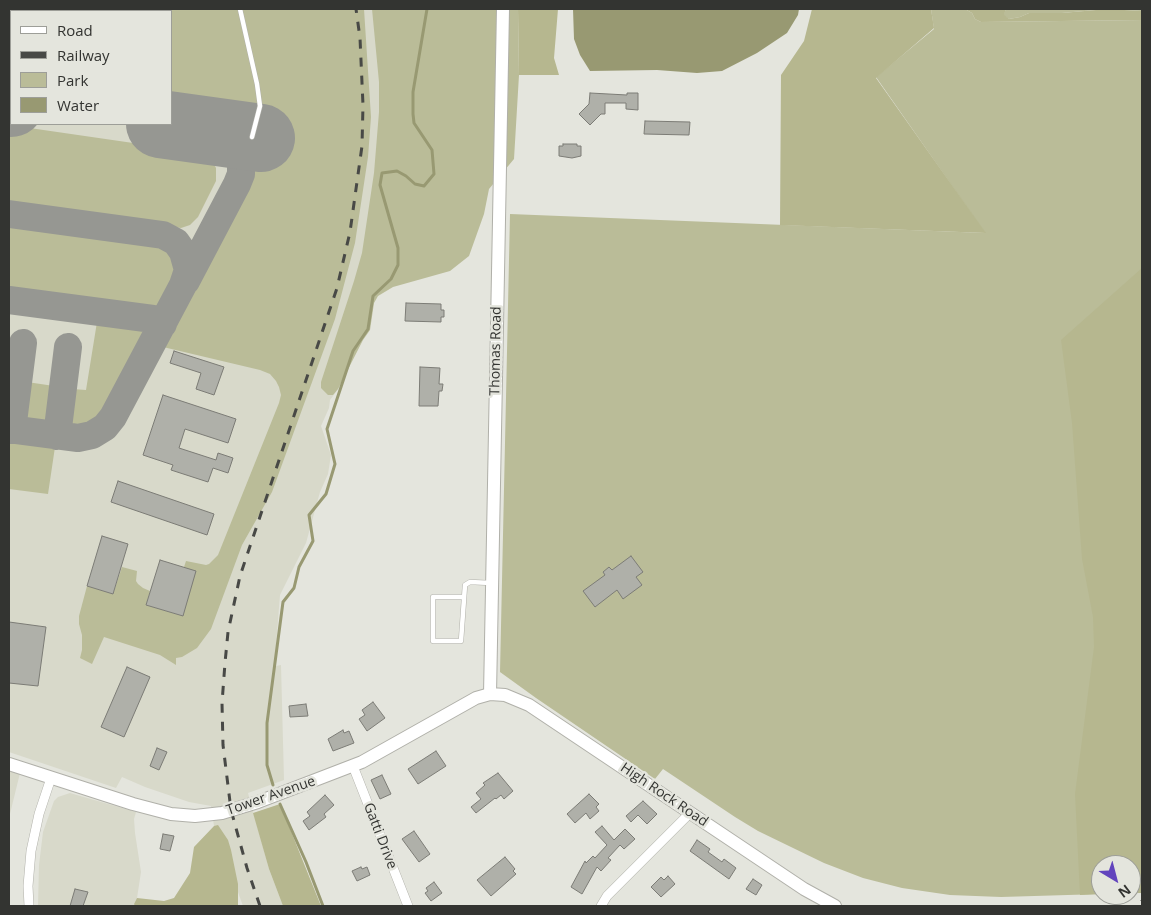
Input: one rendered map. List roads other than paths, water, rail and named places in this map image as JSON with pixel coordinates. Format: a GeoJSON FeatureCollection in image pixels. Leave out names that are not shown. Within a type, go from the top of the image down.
{"type":"FeatureCollection","features":[{"type":"Feature","properties":{"kind":"main road","name":"Thomas Road"},"geometry":{"type":"LineString","coordinates":[[490,694],[503,9]]}},
{"type":"Feature","properties":{"kind":"main road","name":"Tower Avenue"},"geometry":{"type":"LineString","coordinates":[[9,764],[133,804],[171,814],[188,816],[222,813],[276,795],[369,759],[469,701],[490,694]]}},
{"type":"Feature","properties":{"kind":"main road","name":"High Rock Road"},"geometry":{"type":"LineString","coordinates":[[490,694],[509,696],[529,705],[830,905]]}},
{"type":"Feature","properties":{"kind":"street","name":"Gatti Drive"},"geometry":{"type":"LineString","coordinates":[[353,766],[408,906]]}},
{"type":"Feature","properties":{"kind":"street"},"geometry":{"type":"LineString","coordinates":[[29,906],[28,886],[31,851],[39,814],[51,778]]}},
{"type":"Feature","properties":{"kind":"street"},"geometry":{"type":"LineString","coordinates":[[601,906],[607,896],[690,813]]}},
{"type":"Feature","properties":{"kind":"lane"},"geometry":{"type":"LineString","coordinates":[[240,9],[257,84],[260,106],[252,137]]}},
{"type":"Feature","properties":{"kind":"lane"},"geometry":{"type":"LineString","coordinates":[[463,597],[433,597],[433,641],[462,641],[464,589],[468,583],[492,583]]}},
{"type":"Feature","properties":{"kind":"water"},"geometry":{"type":"Polygon","coordinates":[[[573,9],[799,9],[798,15],[787,33],[757,53],[722,71],[697,73],[657,70],[590,71],[580,55],[574,39],[573,9]]]}},
{"type":"Feature","properties":{"kind":"waterway"},"geometry":{"type":"LineString","coordinates":[[273,785],[267,765],[267,723],[283,602],[294,588],[299,567],[313,541],[309,515],[326,494],[335,464],[327,429],[353,351],[368,329],[373,296],[391,279],[398,265],[398,248],[380,185],[382,173],[397,171],[415,184],[424,186],[434,174],[432,150],[414,123],[413,114],[413,92],[427,9]]}},
{"type":"Feature","properties":{"kind":"waterway"},"geometry":{"type":"LineString","coordinates":[[280,804],[323,906]]}},
{"type":"Feature","properties":{"kind":"railway"},"geometry":{"type":"LineString","coordinates":[[260,906],[231,810],[223,745],[222,703],[228,632],[240,576],[337,288],[350,232],[362,146],[363,105],[360,38],[356,9]]}}]}
